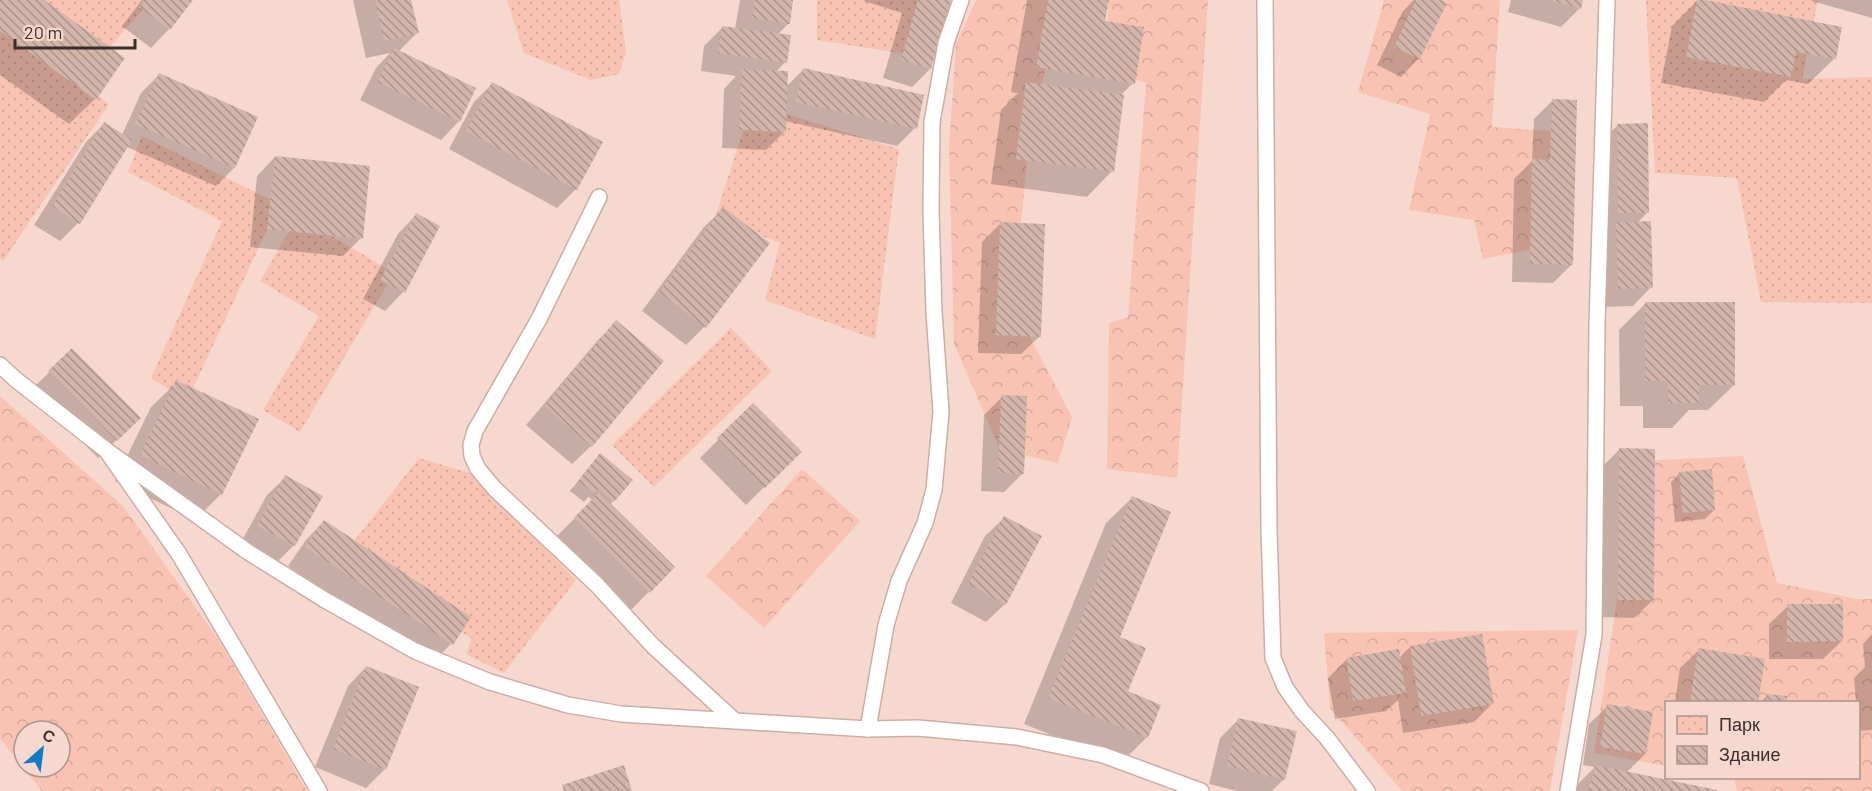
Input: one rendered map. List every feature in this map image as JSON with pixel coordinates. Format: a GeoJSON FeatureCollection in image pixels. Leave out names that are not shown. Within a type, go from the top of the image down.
{"type":"FeatureCollection","features":[{"type":"Feature","properties":{"kind":"lane"},"geometry":{"type":"LineString","coordinates":[[868,729],[886,625],[899,581],[925,523],[934,490],[940,412],[931,210],[932,122],[946,43],[961,0]]}},
{"type":"Feature","properties":{"kind":"lane"},"geometry":{"type":"LineString","coordinates":[[1265,0],[1269,518],[1273,658],[1285,687],[1367,791]]}},
{"type":"Feature","properties":{"kind":"lane"},"geometry":{"type":"LineString","coordinates":[[1568,791],[1594,635],[1597,324],[1607,0]]}},
{"type":"Feature","properties":{"kind":"lane"},"geometry":{"type":"LineString","coordinates":[[598,196],[539,319],[476,431],[471,445],[472,456],[478,469],[495,489],[597,585],[653,646],[735,721]]}},
{"type":"Feature","properties":{"kind":"lane"},"geometry":{"type":"LineString","coordinates":[[0,365],[106,450],[248,552],[325,600],[415,651],[490,682],[567,705],[621,714],[868,729],[918,728],[1017,737],[1103,754],[1201,791]]}},
{"type":"Feature","properties":{"kind":"lane"},"geometry":{"type":"LineString","coordinates":[[106,450],[179,554],[320,791]]}},
{"type":"Feature","properties":{"kind":"green space"},"geometry":{"type":"Polygon","coordinates":[[[42,0],[151,0],[106,52],[42,0]]]}},
{"type":"Feature","properties":{"kind":"green space"},"geometry":{"type":"Polygon","coordinates":[[[507,0],[619,0],[626,52],[619,74],[591,80],[524,53],[507,0]]]}},
{"type":"Feature","properties":{"kind":"green space"},"geometry":{"type":"Polygon","coordinates":[[[817,0],[930,0],[912,55],[817,40],[817,0]]]}},
{"type":"Feature","properties":{"kind":"green space"},"geometry":{"type":"Polygon","coordinates":[[[976,0],[1062,0],[1029,140],[1013,305],[1072,417],[1058,463],[1000,450],[954,344],[949,147],[956,44],[976,0]]]}},
{"type":"Feature","properties":{"kind":"green space"},"geometry":{"type":"Polygon","coordinates":[[[1109,0],[1208,0],[1177,478],[1107,469],[1109,323],[1128,317],[1146,83],[1104,71],[1109,0]]]}},
{"type":"Feature","properties":{"kind":"green space"},"geometry":{"type":"Polygon","coordinates":[[[1384,0],[1500,0],[1492,127],[1551,131],[1549,246],[1483,259],[1474,220],[1409,210],[1430,114],[1358,92],[1384,0]]]}},
{"type":"Feature","properties":{"kind":"green space"},"geometry":{"type":"Polygon","coordinates":[[[1646,0],[1818,0],[1802,79],[1872,77],[1872,303],[1761,302],[1737,178],[1655,173],[1646,0]]]}},
{"type":"Feature","properties":{"kind":"green space"},"geometry":{"type":"Polygon","coordinates":[[[0,21],[109,104],[3,261],[0,258],[0,21]]]}},
{"type":"Feature","properties":{"kind":"green space"},"geometry":{"type":"Polygon","coordinates":[[[752,103],[899,149],[875,339],[765,300],[780,243],[715,218],[752,103]]]}},
{"type":"Feature","properties":{"kind":"green space"},"geometry":{"type":"Polygon","coordinates":[[[142,136],[279,204],[187,401],[151,378],[222,221],[128,172],[142,136]]]}},
{"type":"Feature","properties":{"kind":"green space"},"geometry":{"type":"Polygon","coordinates":[[[298,216],[394,273],[300,432],[263,410],[319,316],[260,281],[298,216]]]}},
{"type":"Feature","properties":{"kind":"green space"},"geometry":{"type":"Polygon","coordinates":[[[731,328],[772,371],[654,487],[612,445],[731,328]]]}},
{"type":"Feature","properties":{"kind":"green space"},"geometry":{"type":"Polygon","coordinates":[[[0,396],[124,507],[220,642],[307,791],[42,791],[32,779],[72,779],[72,719],[12,719],[12,754],[0,739],[0,396]]]}},
{"type":"Feature","properties":{"kind":"green space"},"geometry":{"type":"Polygon","coordinates":[[[1743,456],[1777,583],[1858,599],[1872,599],[1872,791],[1737,791],[1734,779],[1860,779],[1860,701],[1665,701],[1665,766],[1594,753],[1638,461],[1743,456]]]}},
{"type":"Feature","properties":{"kind":"green space"},"geometry":{"type":"Polygon","coordinates":[[[419,458],[470,473],[576,580],[504,673],[466,654],[472,639],[347,550],[419,458]]]}},
{"type":"Feature","properties":{"kind":"green space"},"geometry":{"type":"Polygon","coordinates":[[[802,469],[860,521],[764,628],[706,576],[802,469]]]}},
{"type":"Feature","properties":{"kind":"green space"},"geometry":{"type":"Polygon","coordinates":[[[1578,630],[1550,791],[1402,791],[1330,708],[1324,633],[1578,630]]]}},
{"type":"Feature","properties":{"kind":"building"},"geometry":{"type":"Polygon","coordinates":[[[0,0],[44,0],[125,58],[96,100],[0,31],[0,0]]]}},
{"type":"Feature","properties":{"kind":"building"},"geometry":{"type":"Polygon","coordinates":[[[144,0],[193,0],[170,30],[139,7],[144,0]]]}},
{"type":"Feature","properties":{"kind":"building"},"geometry":{"type":"Polygon","coordinates":[[[375,0],[411,0],[419,33],[384,41],[375,0]]]}},
{"type":"Feature","properties":{"kind":"building"},"geometry":{"type":"Polygon","coordinates":[[[755,0],[793,0],[790,24],[752,18],[755,0]]]}},
{"type":"Feature","properties":{"kind":"building"},"geometry":{"type":"Polygon","coordinates":[[[918,0],[951,0],[931,69],[901,60],[918,0]]]}},
{"type":"Feature","properties":{"kind":"building"},"geometry":{"type":"Polygon","coordinates":[[[1048,0],[1109,0],[1105,21],[1144,27],[1135,84],[1036,67],[1048,0]]]}},
{"type":"Feature","properties":{"kind":"building"},"geometry":{"type":"Polygon","coordinates":[[[1416,0],[1441,0],[1447,3],[1420,59],[1394,47],[1416,0]]]}},
{"type":"Feature","properties":{"kind":"building"},"geometry":{"type":"Polygon","coordinates":[[[1550,0],[1583,0],[1581,9],[1550,0]]]}},
{"type":"Feature","properties":{"kind":"building"},"geometry":{"type":"Polygon","coordinates":[[[1697,0],[1842,27],[1836,59],[1796,52],[1791,77],[1686,57],[1697,0]]]}},
{"type":"Feature","properties":{"kind":"building"},"geometry":{"type":"Polygon","coordinates":[[[722,26],[791,35],[787,63],[718,53],[722,26]]]}},
{"type":"Feature","properties":{"kind":"building"},"geometry":{"type":"Polygon","coordinates":[[[394,48],[476,88],[460,122],[377,82],[394,48]]]}},
{"type":"Feature","properties":{"kind":"building"},"geometry":{"type":"Polygon","coordinates":[[[803,68],[924,95],[917,129],[796,102],[803,68]]]}},
{"type":"Feature","properties":{"kind":"building"},"geometry":{"type":"Polygon","coordinates":[[[742,69],[788,71],[786,132],[739,130],[742,69]]]}},
{"type":"Feature","properties":{"kind":"building"},"geometry":{"type":"Polygon","coordinates":[[[159,73],[258,117],[235,168],[135,124],[159,73]]]}},
{"type":"Feature","properties":{"kind":"building"},"geometry":{"type":"Polygon","coordinates":[[[492,82],[603,142],[577,190],[466,131],[492,82]]]}},
{"type":"Feature","properties":{"kind":"building"},"geometry":{"type":"Polygon","coordinates":[[[1026,82],[1124,95],[1114,172],[1016,159],[1026,82]]]}},
{"type":"Feature","properties":{"kind":"building"},"geometry":{"type":"Polygon","coordinates":[[[1552,99],[1577,100],[1573,265],[1530,264],[1532,159],[1550,160],[1552,99]]]}},
{"type":"Feature","properties":{"kind":"building"},"geometry":{"type":"Polygon","coordinates":[[[104,122],[132,140],[80,224],[52,206],[104,122]]]}},
{"type":"Feature","properties":{"kind":"building"},"geometry":{"type":"Polygon","coordinates":[[[1648,123],[1649,213],[1618,213],[1617,124],[1648,123]]]}},
{"type":"Feature","properties":{"kind":"building"},"geometry":{"type":"Polygon","coordinates":[[[275,156],[370,166],[363,239],[267,229],[275,156]]]}},
{"type":"Feature","properties":{"kind":"building"},"geometry":{"type":"Polygon","coordinates":[[[723,207],[770,243],[706,328],[659,292],[723,207]]]}},
{"type":"Feature","properties":{"kind":"building"},"geometry":{"type":"Polygon","coordinates":[[[416,213],[440,226],[405,293],[380,280],[416,213]]]}},
{"type":"Feature","properties":{"kind":"building"},"geometry":{"type":"Polygon","coordinates":[[[1651,221],[1653,288],[1618,289],[1616,222],[1651,221]]]}},
{"type":"Feature","properties":{"kind":"building"},"geometry":{"type":"Polygon","coordinates":[[[1000,222],[1045,224],[1041,337],[996,335],[1000,222]]]}},
{"type":"Feature","properties":{"kind":"building"},"geometry":{"type":"Polygon","coordinates":[[[1645,302],[1735,302],[1735,385],[1699,385],[1699,403],[1668,403],[1668,381],[1645,381],[1645,302]]]}},
{"type":"Feature","properties":{"kind":"building"},"geometry":{"type":"Polygon","coordinates":[[[616,320],[664,361],[592,447],[544,406],[616,320]]]}},
{"type":"Feature","properties":{"kind":"building"},"geometry":{"type":"Polygon","coordinates":[[[72,348],[141,418],[117,441],[48,371],[72,348]]]}},
{"type":"Feature","properties":{"kind":"building"},"geometry":{"type":"Polygon","coordinates":[[[176,380],[259,419],[222,495],[140,455],[176,380]]]}},
{"type":"Feature","properties":{"kind":"building"},"geometry":{"type":"Polygon","coordinates":[[[1001,395],[1027,396],[1024,474],[998,473],[1001,395]]]}},
{"type":"Feature","properties":{"kind":"building"},"geometry":{"type":"Polygon","coordinates":[[[753,403],[802,452],[765,488],[717,438],[753,403]]]}},
{"type":"Feature","properties":{"kind":"building"},"geometry":{"type":"Polygon","coordinates":[[[1619,448],[1655,449],[1654,600],[1618,600],[1619,448]]]}},
{"type":"Feature","properties":{"kind":"building"},"geometry":{"type":"Polygon","coordinates":[[[600,453],[633,480],[614,502],[598,488],[594,493],[578,481],[600,453]]]}},
{"type":"Feature","properties":{"kind":"building"},"geometry":{"type":"Polygon","coordinates":[[[1712,469],[1715,510],[1683,513],[1679,472],[1712,469]]]}},
{"type":"Feature","properties":{"kind":"building"},"geometry":{"type":"Polygon","coordinates":[[[285,475],[323,496],[295,546],[257,526],[285,475]]]}},
{"type":"Feature","properties":{"kind":"building"},"geometry":{"type":"Polygon","coordinates":[[[599,492],[675,567],[650,593],[574,518],[599,492]]]}},
{"type":"Feature","properties":{"kind":"building"},"geometry":{"type":"Polygon","coordinates":[[[1132,496],[1171,512],[1120,637],[1146,648],[1128,691],[1161,705],[1148,738],[1048,698],[1132,496]]]}},
{"type":"Feature","properties":{"kind":"building"},"geometry":{"type":"Polygon","coordinates":[[[1004,516],[1042,536],[1006,605],[968,584],[1004,516]]]}},
{"type":"Feature","properties":{"kind":"building"},"geometry":{"type":"Polygon","coordinates":[[[324,520],[471,617],[453,645],[305,547],[324,520]]]}},
{"type":"Feature","properties":{"kind":"building"},"geometry":{"type":"Polygon","coordinates":[[[1787,604],[1843,604],[1843,641],[1787,642],[1787,604]]]}},
{"type":"Feature","properties":{"kind":"building"},"geometry":{"type":"Polygon","coordinates":[[[1482,634],[1494,704],[1421,716],[1410,646],[1482,634]]]}},
{"type":"Feature","properties":{"kind":"building"},"geometry":{"type":"Polygon","coordinates":[[[1698,648],[1765,659],[1758,701],[1690,701],[1698,648]]]}},
{"type":"Feature","properties":{"kind":"building"},"geometry":{"type":"Polygon","coordinates":[[[1399,649],[1406,693],[1353,701],[1346,658],[1399,649]]]}},
{"type":"Feature","properties":{"kind":"building"},"geometry":{"type":"Polygon","coordinates":[[[366,666],[419,687],[386,770],[333,749],[366,666]]]}},
{"type":"Feature","properties":{"kind":"building"},"geometry":{"type":"Polygon","coordinates":[[[1767,694],[1787,696],[1787,701],[1766,701],[1767,694]]]}},
{"type":"Feature","properties":{"kind":"building"},"geometry":{"type":"Polygon","coordinates":[[[1607,704],[1653,712],[1646,754],[1600,747],[1607,704]]]}},
{"type":"Feature","properties":{"kind":"building"},"geometry":{"type":"Polygon","coordinates":[[[1238,718],[1297,731],[1285,780],[1227,766],[1238,718]]]}},
{"type":"Feature","properties":{"kind":"building"},"geometry":{"type":"Polygon","coordinates":[[[624,765],[632,791],[564,791],[562,785],[624,765]]]}},
{"type":"Feature","properties":{"kind":"building"},"geometry":{"type":"Polygon","coordinates":[[[1595,765],[1717,790],[1717,791],[1589,791],[1595,765]]]}}]}
